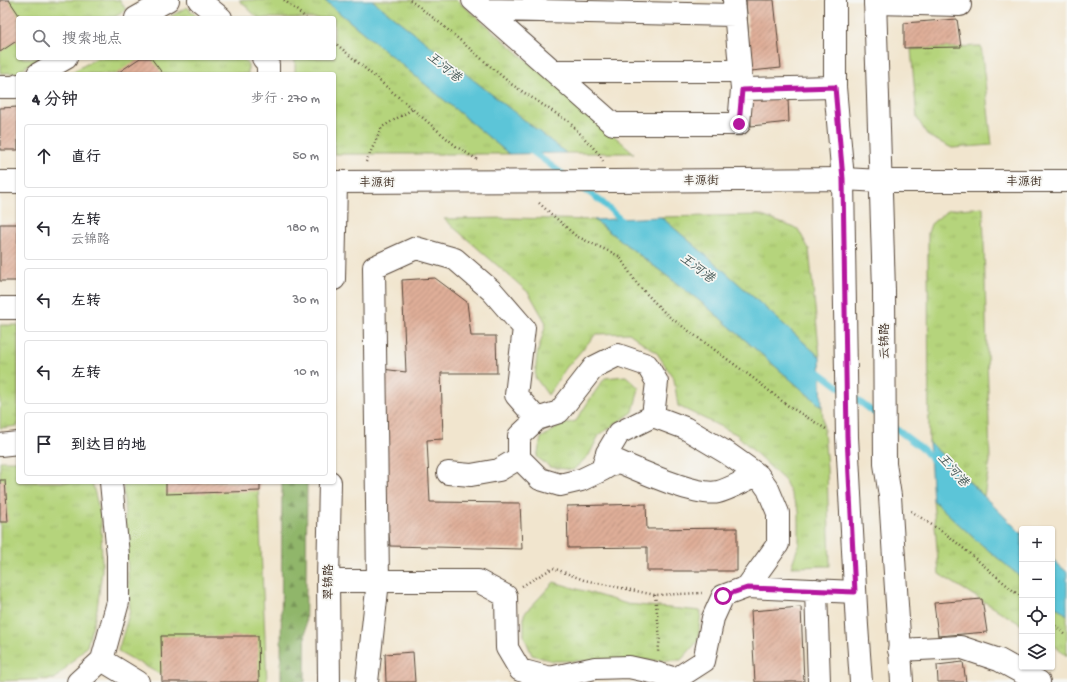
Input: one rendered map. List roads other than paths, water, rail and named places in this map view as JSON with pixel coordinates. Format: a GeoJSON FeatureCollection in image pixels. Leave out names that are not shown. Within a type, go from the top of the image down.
{"type":"FeatureCollection","features":[{"type":"Feature","properties":{"kind":"main road"},"geometry":{"type":"LineString","coordinates":[[140,16],[168,0]]}},
{"type":"Feature","properties":{"kind":"main road"},"geometry":{"type":"LineString","coordinates":[[199,0],[219,16]]}},
{"type":"Feature","properties":{"kind":"main road"},"geometry":{"type":"LineString","coordinates":[[835,0],[835,87],[843,179],[847,439],[861,682]]}},
{"type":"Feature","properties":{"kind":"main road"},"geometry":{"type":"LineString","coordinates":[[875,2],[960,4]]}},
{"type":"Feature","properties":{"kind":"main road","name":"云锦路"},"geometry":{"type":"LineString","coordinates":[[875,2],[884,290],[885,464],[890,496],[902,682]]}},
{"type":"Feature","properties":{"kind":"main road"},"geometry":{"type":"LineString","coordinates":[[479,5],[734,8],[741,80],[739,124],[613,124],[479,5]]}},
{"type":"Feature","properties":{"kind":"main road"},"geometry":{"type":"LineString","coordinates":[[42,72],[62,60]]}},
{"type":"Feature","properties":{"kind":"main road"},"geometry":{"type":"LineString","coordinates":[[265,60],[268,64],[268,72]]}},
{"type":"Feature","properties":{"kind":"main road"},"geometry":{"type":"LineString","coordinates":[[553,71],[741,80],[835,87]]}},
{"type":"Feature","properties":{"kind":"main road"},"geometry":{"type":"LineString","coordinates":[[0,87],[16,86]]}},
{"type":"Feature","properties":{"kind":"main road","name":"丰源街"},"geometry":{"type":"LineString","coordinates":[[342,182],[612,182],[843,179],[881,181],[1067,181]]}},
{"type":"Feature","properties":{"kind":"main road"},"geometry":{"type":"LineString","coordinates":[[0,182],[16,182]]}},
{"type":"Feature","properties":{"kind":"main road"},"geometry":{"type":"LineString","coordinates":[[336,255],[342,182]]}},
{"type":"Feature","properties":{"kind":"main road"},"geometry":{"type":"LineString","coordinates":[[367,682],[378,581],[374,267],[416,248],[455,259],[492,291],[524,328],[516,395],[537,420]]}},
{"type":"Feature","properties":{"kind":"main road"},"geometry":{"type":"LineString","coordinates":[[0,308],[16,308]]}},
{"type":"Feature","properties":{"kind":"main road"},"geometry":{"type":"LineString","coordinates":[[653,416],[657,382],[647,365],[618,355],[594,367],[559,412],[537,420],[520,436],[519,458],[540,479],[560,485],[581,480],[617,461],[651,476],[700,492],[717,492],[758,475]]}},
{"type":"Feature","properties":{"kind":"main road"},"geometry":{"type":"LineString","coordinates":[[602,470],[607,453],[619,433],[653,416],[685,428],[727,453],[758,475],[768,489],[778,513],[778,544],[747,588]]}},
{"type":"Feature","properties":{"kind":"main road"},"geometry":{"type":"LineString","coordinates":[[0,445],[16,443]]}},
{"type":"Feature","properties":{"kind":"main road"},"geometry":{"type":"LineString","coordinates":[[448,473],[471,476],[499,470],[519,458]]}},
{"type":"Feature","properties":{"kind":"main road"},"geometry":{"type":"LineString","coordinates":[[78,682],[102,660],[118,602],[118,555],[111,484]]}},
{"type":"Feature","properties":{"kind":"main road","name":"翠锦路"},"geometry":{"type":"LineString","coordinates":[[329,682],[328,581],[330,484]]}},
{"type":"Feature","properties":{"kind":"main road"},"geometry":{"type":"LineString","coordinates":[[328,581],[478,581],[506,596],[507,648],[516,676],[550,678],[595,668],[629,667],[656,677],[676,679],[704,661],[713,618],[723,596],[747,588],[855,592]]}},
{"type":"Feature","properties":{"kind":"main road"},"geometry":{"type":"LineString","coordinates":[[816,590],[819,682]]}},
{"type":"Feature","properties":{"kind":"main road"},"geometry":{"type":"LineString","coordinates":[[899,650],[960,646],[1000,660],[1039,682]]}},
{"type":"Feature","properties":{"kind":"main road"},"geometry":{"type":"LineString","coordinates":[[102,660],[138,682]]}},
{"type":"Feature","properties":{"kind":"water"},"geometry":{"type":"Polygon","coordinates":[[[324,0],[372,0],[566,153],[509,154],[324,0]]]}},
{"type":"Feature","properties":{"kind":"water"},"geometry":{"type":"Polygon","coordinates":[[[661,217],[722,269],[820,357],[822,407],[705,305],[594,220],[661,217]]]}},
{"type":"Feature","properties":{"kind":"water"},"geometry":{"type":"Polygon","coordinates":[[[929,442],[1019,531],[1019,576],[976,540],[933,500],[929,442]]]}},
{"type":"Feature","properties":{"kind":"water"},"geometry":{"type":"Polygon","coordinates":[[[1055,562],[1067,572],[1067,615],[1055,605],[1055,562]]]}},
{"type":"Feature","properties":{"kind":"waterway","name":"王河港"},"geometry":{"type":"LineString","coordinates":[[530,150],[563,174]]}},
{"type":"Feature","properties":{"kind":"waterway","name":"王河港"},"geometry":{"type":"LineString","coordinates":[[582,188],[602,202],[625,224]]}},
{"type":"Feature","properties":{"kind":"waterway","name":"王河港"},"geometry":{"type":"LineString","coordinates":[[815,369],[842,389]]}},
{"type":"Feature","properties":{"kind":"waterway","name":"王河港"},"geometry":{"type":"LineString","coordinates":[[852,396],[880,417]]}},
{"type":"Feature","properties":{"kind":"waterway","name":"王河港"},"geometry":{"type":"LineString","coordinates":[[891,425],[924,450],[935,463]]}}]}
